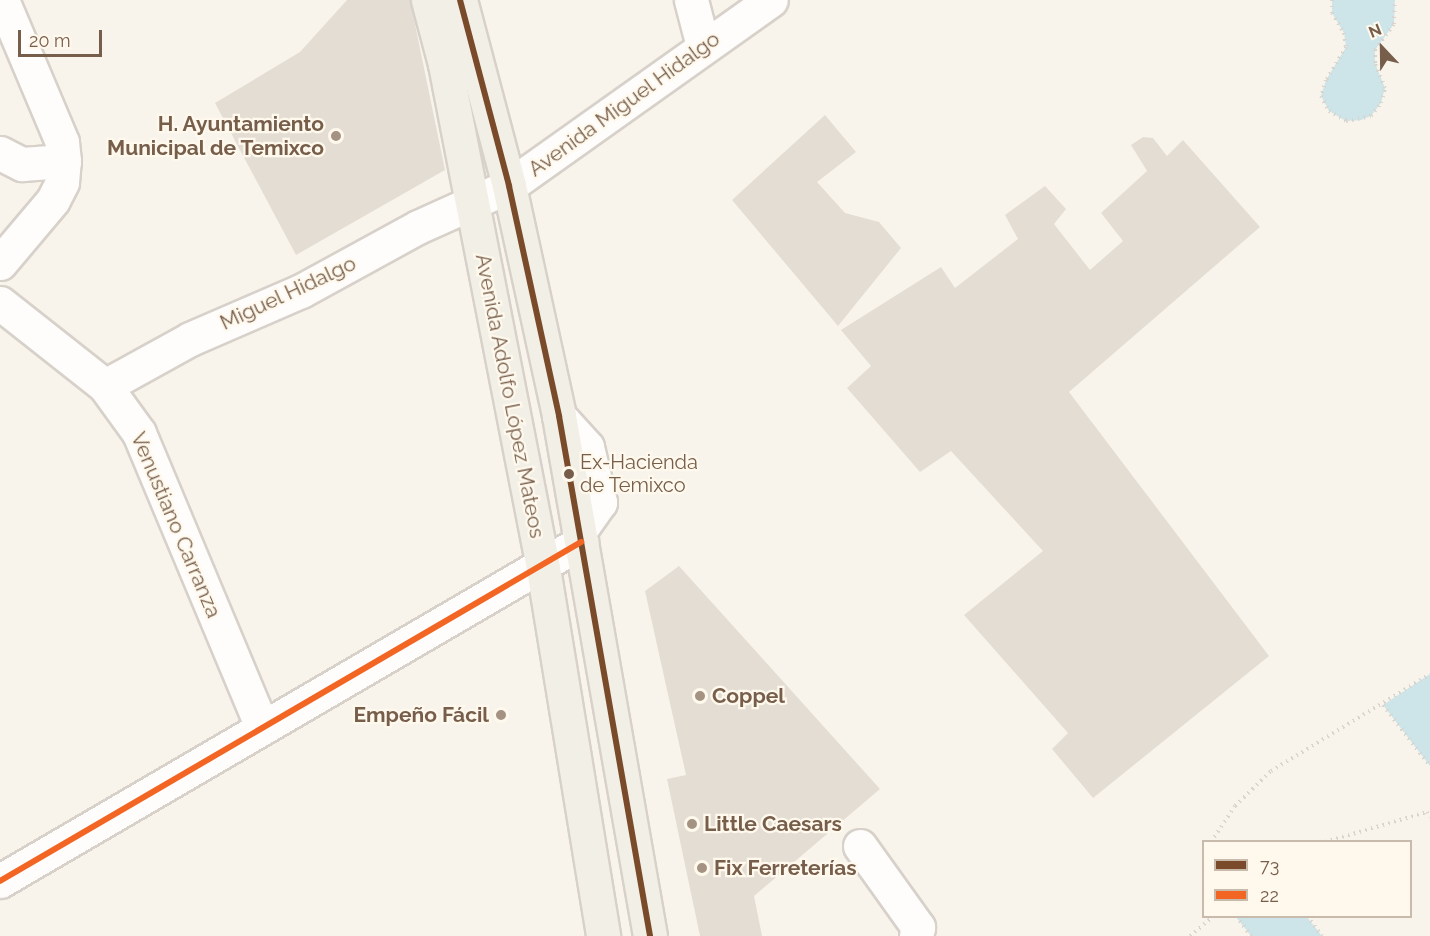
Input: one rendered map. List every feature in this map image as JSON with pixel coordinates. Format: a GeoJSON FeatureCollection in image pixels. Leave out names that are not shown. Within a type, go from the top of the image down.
{"type":"FeatureCollection","features":[{"type":"Feature","properties":{"kind":"main road","name":"Avenida Adolfo López Mateos"},"geometry":{"type":"LineString","coordinates":[[428,0],[473,200],[542,562],[603,936]]}},
{"type":"Feature","properties":{"kind":"main road","name":"Avenida Adolfo López Mateos"},"geometry":{"type":"LineString","coordinates":[[460,0],[509,186],[559,416],[650,936]]}},
{"type":"Feature","properties":{"kind":"street"},"geometry":{"type":"LineString","coordinates":[[0,263],[53,200],[62,182],[64,161],[62,142],[2,0]]}},
{"type":"Feature","properties":{"kind":"street"},"geometry":{"type":"LineString","coordinates":[[691,0],[703,46]]}},
{"type":"Feature","properties":{"kind":"street","name":"Avenida Miguel Hidalgo"},"geometry":{"type":"LineString","coordinates":[[473,200],[509,186],[703,46],[771,0]]}},
{"type":"Feature","properties":{"kind":"street"},"geometry":{"type":"LineString","coordinates":[[0,153],[22,164],[64,161]]}},
{"type":"Feature","properties":{"kind":"street","name":"Miguel Hidalgo"},"geometry":{"type":"LineString","coordinates":[[105,386],[190,339],[302,291],[473,200]]}},
{"type":"Feature","properties":{"kind":"street","name":"Venustiano Carranza"},"geometry":{"type":"LineString","coordinates":[[0,303],[105,386],[139,433],[262,727]]}},
{"type":"Feature","properties":{"kind":"street"},"geometry":{"type":"LineString","coordinates":[[0,881],[542,562],[580,537]]}},
{"type":"Feature","properties":{"kind":"street"},"geometry":{"type":"LineString","coordinates":[[860,846],[918,927],[916,936]]}},
{"type":"Feature","properties":{"kind":"path"},"geometry":{"type":"LineString","coordinates":[[1332,0],[1332,13],[1344,33],[1346,47],[1326,80],[1321,96],[1329,111],[1346,121],[1371,116],[1381,104],[1385,88],[1375,63],[1376,50],[1394,24],[1395,0]]}},
{"type":"Feature","properties":{"kind":"path"},"geometry":{"type":"LineString","coordinates":[[1212,840],[1235,806],[1271,771],[1330,732],[1383,705],[1430,674]]}},
{"type":"Feature","properties":{"kind":"path"},"geometry":{"type":"LineString","coordinates":[[1383,705],[1430,766]]}},
{"type":"Feature","properties":{"kind":"path"},"geometry":{"type":"LineString","coordinates":[[1332,840],[1429,812]]}},
{"type":"Feature","properties":{"kind":"path"},"geometry":{"type":"LineString","coordinates":[[1190,936],[1212,918]]}},
{"type":"Feature","properties":{"kind":"path"},"geometry":{"type":"LineString","coordinates":[[1238,918],[1251,936]]}},
{"type":"Feature","properties":{"kind":"path"},"geometry":{"type":"LineString","coordinates":[[1308,918],[1322,936]]}},
{"type":"Feature","properties":{"kind":"water"},"geometry":{"type":"Polygon","coordinates":[[[1332,0],[1395,0],[1394,24],[1375,50],[1375,63],[1385,88],[1381,103],[1371,116],[1361,120],[1346,121],[1329,111],[1321,96],[1326,80],[1346,47],[1344,33],[1332,13],[1332,0]]]}},
{"type":"Feature","properties":{"kind":"water"},"geometry":{"type":"Polygon","coordinates":[[[1430,674],[1430,766],[1383,705],[1430,674]]]}},
{"type":"Feature","properties":{"kind":"water"},"geometry":{"type":"Polygon","coordinates":[[[1237,918],[1308,918],[1322,936],[1251,936],[1237,918]]]}},
{"type":"Feature","properties":{"kind":"building","name":"H. Ayuntamiento Municipal de Temixco"},"geometry":{"type":"Polygon","coordinates":[[[347,0],[410,0],[445,170],[296,255],[215,103],[300,52],[347,0]]]}},
{"type":"Feature","properties":{"kind":"building"},"geometry":{"type":"Polygon","coordinates":[[[825,115],[856,152],[817,182],[845,213],[879,222],[901,248],[838,326],[732,200],[825,115]]]}},
{"type":"Feature","properties":{"kind":"building"},"geometry":{"type":"Polygon","coordinates":[[[1143,137],[1153,138],[1167,156],[1183,140],[1260,227],[1069,392],[1269,656],[1093,798],[1052,749],[1068,733],[964,615],[1043,551],[951,451],[920,472],[847,388],[871,366],[841,330],[941,267],[955,288],[1018,239],[1005,215],[1045,186],[1066,209],[1054,224],[1090,270],[1123,241],[1101,213],[1147,171],[1131,145],[1143,137]]]}},
{"type":"Feature","properties":{"kind":"building"},"geometry":{"type":"Polygon","coordinates":[[[679,566],[880,789],[754,896],[762,936],[700,936],[667,779],[686,775],[645,591],[679,566]]]}},
{"type":"Feature","properties":{"kind":"transit line","name":"73"},"geometry":{"type":"LineString","coordinates":[[460,0],[509,186],[559,416],[650,936]]}},
{"type":"Feature","properties":{"kind":"transit line","name":"22"},"geometry":{"type":"LineString","coordinates":[[0,881],[581,542]]}},
{"type":"Feature","properties":{"kind":"place","name":"H. Ayuntamiento Municipal de Temixco"},"geometry":{"type":"Point","coordinates":[336,136]}},
{"type":"Feature","properties":{"kind":"place","name":"Ex-Hacienda de Temixco"},"geometry":{"type":"Point","coordinates":[569,474]}},
{"type":"Feature","properties":{"kind":"place","name":"Coppel"},"geometry":{"type":"Point","coordinates":[700,696]}},
{"type":"Feature","properties":{"kind":"place","name":"Empeño Fácil"},"geometry":{"type":"Point","coordinates":[501,715]}},
{"type":"Feature","properties":{"kind":"place","name":"Little Caesars"},"geometry":{"type":"Point","coordinates":[692,824]}},
{"type":"Feature","properties":{"kind":"place","name":"Fix Ferreterías"},"geometry":{"type":"Point","coordinates":[702,868]}}]}
